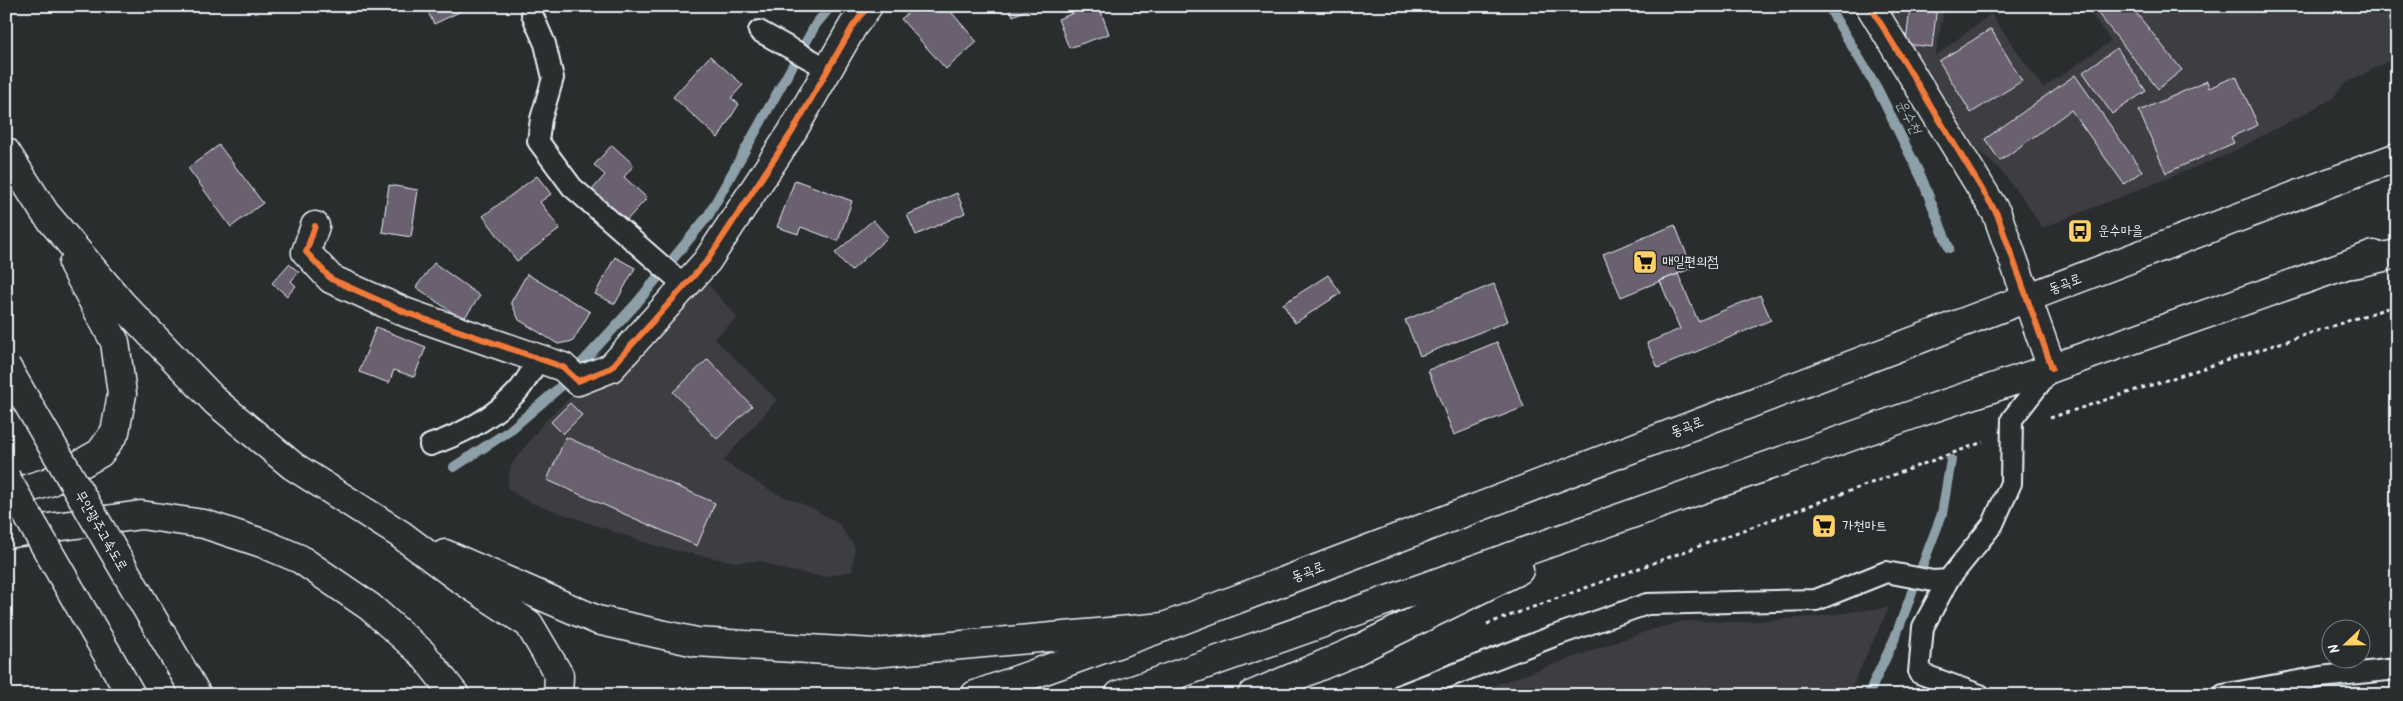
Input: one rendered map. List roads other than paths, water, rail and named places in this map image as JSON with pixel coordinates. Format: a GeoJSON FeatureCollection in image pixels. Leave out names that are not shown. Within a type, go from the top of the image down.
{"type":"FeatureCollection","features":[{"type":"Feature","properties":{"kind":"main road"},"geometry":{"type":"LineString","coordinates":[[315,226],[306,252],[331,279],[407,313],[560,369],[611,368],[681,282],[707,261],[792,132],[821,65],[868,6]]}},
{"type":"Feature","properties":{"kind":"main road"},"geometry":{"type":"LineString","coordinates":[[1870,6],[1997,214],[2052,368]]}},
{"type":"Feature","properties":{"kind":"main road"},"geometry":{"type":"LineString","coordinates":[[2331,180],[2397,144]]}},
{"type":"Feature","properties":{"kind":"main road"},"geometry":{"type":"LineString","coordinates":[[6,152],[45,213],[115,342],[122,394],[115,432],[100,453],[50,482],[16,492],[6,490]]}},
{"type":"Feature","properties":{"kind":"main road","name":"동곡로"},"geometry":{"type":"LineString","coordinates":[[976,695],[1164,627],[2026,299],[2331,180],[2397,157]]}},
{"type":"Feature","properties":{"kind":"main road"},"geometry":{"type":"LineString","coordinates":[[45,213],[122,304],[216,402],[293,466],[400,534],[456,576],[529,624],[559,675],[558,695]]}},
{"type":"Feature","properties":{"kind":"main road"},"geometry":{"type":"LineString","coordinates":[[1120,695],[1909,416],[2352,264],[2397,246]]}},
{"type":"Feature","properties":{"kind":"main road"},"geometry":{"type":"LineString","coordinates":[[2352,264],[2397,254]]}},
{"type":"Feature","properties":{"kind":"main road","name":"무안광주고속도로"},"geometry":{"type":"LineString","coordinates":[[6,366],[197,695]]}},
{"type":"Feature","properties":{"kind":"main road"},"geometry":{"type":"LineString","coordinates":[[6,478],[131,695]]}},
{"type":"Feature","properties":{"kind":"main road"},"geometry":{"type":"LineString","coordinates":[[6,534],[141,515],[204,524],[262,543],[300,559],[370,607],[422,653],[455,695]]}},
{"type":"Feature","properties":{"kind":"main road"},"geometry":{"type":"LineString","coordinates":[[1252,695],[1353,652],[1626,517]]}},
{"type":"Feature","properties":{"kind":"main road"},"geometry":{"type":"LineString","coordinates":[[400,534],[597,620],[696,642],[874,653],[1164,627]]}},
{"type":"Feature","properties":{"kind":"main road"},"geometry":{"type":"LineString","coordinates":[[1287,695],[1353,652]]}},
{"type":"Feature","properties":{"kind":"lane"},"geometry":{"type":"LineString","coordinates":[[532,6],[532,14],[545,44],[553,78],[541,119],[538,140],[572,187],[681,282]]}},
{"type":"Feature","properties":{"kind":"lane"},"geometry":{"type":"LineString","coordinates":[[759,31],[821,65]]}},
{"type":"Feature","properties":{"kind":"lane"},"geometry":{"type":"LineString","coordinates":[[1980,695],[1919,672],[1923,627],[1940,581],[1993,524],[2012,483],[2012,419],[2052,368]]}},
{"type":"Feature","properties":{"kind":"lane"},"geometry":{"type":"LineString","coordinates":[[430,445],[458,436],[496,411],[519,390],[560,369]]}},
{"type":"Feature","properties":{"kind":"lane"},"geometry":{"type":"LineString","coordinates":[[1401,695],[1554,636],[1647,604],[1816,600],[1886,572],[1940,581]]}},
{"type":"Feature","properties":{"kind":"lane"},"geometry":{"type":"LineString","coordinates":[[2223,695],[2320,676],[2397,669]]}},
{"type":"Feature","properties":{"kind":"waterway"},"geometry":{"type":"LineString","coordinates":[[454,467],[509,431],[559,388],[636,304],[708,216],[816,24],[831,6]]}},
{"type":"Feature","properties":{"kind":"waterway","name":"운수천"},"geometry":{"type":"LineString","coordinates":[[1828,6],[1877,88],[1922,179],[1949,248]]}},
{"type":"Feature","properties":{"kind":"waterway"},"geometry":{"type":"LineString","coordinates":[[1868,695],[1894,640],[1942,514],[1951,460]]}},
{"type":"Feature","properties":{"kind":"place","name":"운수마을"},"geometry":{"type":"Point","coordinates":[2080,231]}},
{"type":"Feature","properties":{"kind":"place","name":"매일편의점"},"geometry":{"type":"Point","coordinates":[1645,262]}},
{"type":"Feature","properties":{"kind":"place","name":"가천마트"},"geometry":{"type":"Point","coordinates":[1824,526]}}]}
